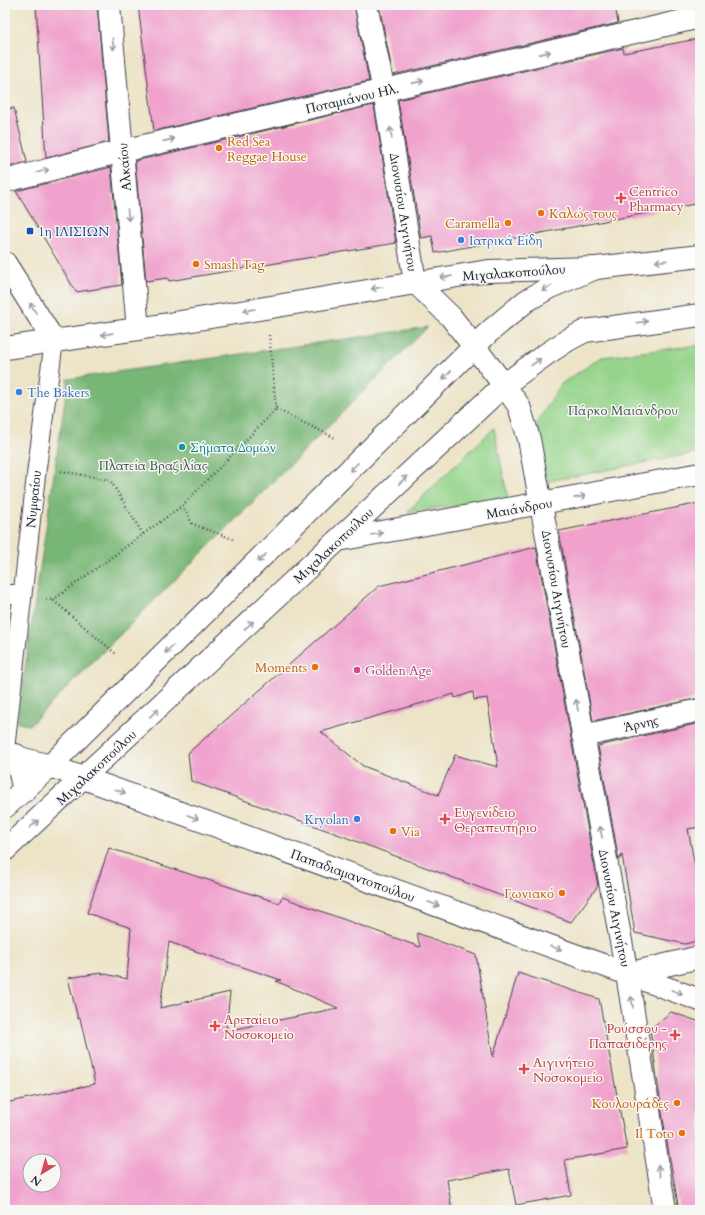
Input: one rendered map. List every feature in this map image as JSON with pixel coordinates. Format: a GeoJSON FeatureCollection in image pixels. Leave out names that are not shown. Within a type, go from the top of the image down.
{"type":"FeatureCollection","features":[{"type":"Feature","properties":{"kind":"street","name":"Αλκαίου"},"geometry":{"type":"LineString","coordinates":[[109,5],[138,329]]}},
{"type":"Feature","properties":{"kind":"street","name":"Διονυσίου Αιγινήτου"},"geometry":{"type":"LineString","coordinates":[[366,5],[384,91],[415,282],[450,317],[504,385],[519,406],[529,439],[627,974],[665,1210]]}},
{"type":"Feature","properties":{"kind":"street","name":"Ποταμιάνου Ηλ."},"geometry":{"type":"LineString","coordinates":[[5,181],[122,151],[700,16]]}},
{"type":"Feature","properties":{"kind":"street","name":"Μιχαλακοπούλου"},"geometry":{"type":"LineString","coordinates":[[5,348],[138,329],[488,271],[596,268],[700,256]]}},
{"type":"Feature","properties":{"kind":"street"},"geometry":{"type":"LineString","coordinates":[[5,263],[54,341]]}},
{"type":"Feature","properties":{"kind":"street","name":"Μιχαλακοπούλου"},"geometry":{"type":"LineString","coordinates":[[5,807],[50,766],[475,348],[489,332],[526,301],[550,287],[596,268]]}},
{"type":"Feature","properties":{"kind":"street","name":"Μιχαλακοπούλου"},"geometry":{"type":"LineString","coordinates":[[5,850],[504,385],[562,344],[585,331],[700,315]]}},
{"type":"Feature","properties":{"kind":"street","name":"Νυμφαίου"},"geometry":{"type":"LineString","coordinates":[[9,753],[14,594],[36,467],[54,341]]}},
{"type":"Feature","properties":{"kind":"street","name":"Μαιάνδρου"},"geometry":{"type":"LineString","coordinates":[[338,540],[700,474]]}},
{"type":"Feature","properties":{"kind":"street","name":"Άρνης"},"geometry":{"type":"LineString","coordinates":[[583,736],[700,710]]}},
{"type":"Feature","properties":{"kind":"street"},"geometry":{"type":"LineString","coordinates":[[9,753],[24,791]]}},
{"type":"Feature","properties":{"kind":"street","name":"Παπαδιαμαντοπούλου"},"geometry":{"type":"LineString","coordinates":[[9,753],[84,778],[700,1000]]}},
{"type":"Feature","properties":{"kind":"street"},"geometry":{"type":"LineString","coordinates":[[627,974],[700,957]]}},
{"type":"Feature","properties":{"kind":"path"},"geometry":{"type":"LineString","coordinates":[[53,600],[183,505],[276,408],[267,307]]}},
{"type":"Feature","properties":{"kind":"path"},"geometry":{"type":"LineString","coordinates":[[276,408],[335,438]]}},
{"type":"Feature","properties":{"kind":"path"},"geometry":{"type":"LineString","coordinates":[[36,467],[110,480],[143,534]]}},
{"type":"Feature","properties":{"kind":"path"},"geometry":{"type":"LineString","coordinates":[[183,505],[192,524],[233,539]]}},
{"type":"Feature","properties":{"kind":"path"},"geometry":{"type":"LineString","coordinates":[[14,594],[53,600],[117,655]]}},
{"type":"Feature","properties":{"kind":"green space","name":"Πλατεία Βραζιλίας"},"geometry":{"type":"Polygon","coordinates":[[[428,327],[30,725],[17,723],[68,379],[428,327]]]}},
{"type":"Feature","properties":{"kind":"green space","name":"Πάρκο Μαιάνδρου"},"geometry":{"type":"Polygon","coordinates":[[[700,345],[700,452],[544,482],[537,423],[561,384],[602,357],[700,345]]]}},
{"type":"Feature","properties":{"kind":"green space"},"geometry":{"type":"Polygon","coordinates":[[[494,428],[508,499],[407,512],[494,428]]]}},
{"type":"Feature","properties":{"kind":"building"},"geometry":{"type":"Polygon","coordinates":[[[36,5],[97,5],[109,142],[46,158],[36,5]]]}},
{"type":"Feature","properties":{"kind":"building"},"geometry":{"type":"Polygon","coordinates":[[[138,5],[354,5],[369,81],[154,131],[138,5]]]}},
{"type":"Feature","properties":{"kind":"building"},"geometry":{"type":"Polygon","coordinates":[[[379,5],[615,5],[618,23],[393,75],[379,5]]]}},
{"type":"Feature","properties":{"kind":"building"},"geometry":{"type":"Polygon","coordinates":[[[697,39],[700,53],[700,203],[435,253],[432,236],[421,238],[398,100],[623,48],[624,53],[697,39]]]}},
{"type":"Feature","properties":{"kind":"building"},"geometry":{"type":"Polygon","coordinates":[[[374,105],[396,243],[169,281],[168,278],[146,281],[135,161],[374,105]]]}},
{"type":"Feature","properties":{"kind":"building"},"geometry":{"type":"Polygon","coordinates":[[[14,108],[27,162],[5,168],[5,109],[14,108]]]}},
{"type":"Feature","properties":{"kind":"building"},"geometry":{"type":"Polygon","coordinates":[[[111,167],[122,285],[76,292],[16,191],[111,167]]]}},
{"type":"Feature","properties":{"kind":"building"},"geometry":{"type":"Polygon","coordinates":[[[700,503],[700,698],[593,721],[559,531],[700,503]]]}},
{"type":"Feature","properties":{"kind":"building"},"geometry":{"type":"Polygon","coordinates":[[[536,547],[598,886],[571,922],[191,781],[188,753],[379,586],[536,547]],[[473,692],[455,698],[454,694],[321,732],[363,766],[438,795],[455,755],[498,767],[487,698],[474,700],[473,692]]]}},
{"type":"Feature","properties":{"kind":"building"},"geometry":{"type":"Polygon","coordinates":[[[700,723],[700,827],[688,829],[696,872],[700,876],[700,940],[685,944],[635,933],[622,855],[619,860],[598,746],[700,723]]]}},
{"type":"Feature","properties":{"kind":"building","name":"Αρεταίειο Νοσοκομείο"},"geometry":{"type":"Polygon","coordinates":[[[109,848],[279,903],[282,897],[420,947],[417,933],[476,955],[493,1057],[518,973],[599,999],[627,1149],[565,1160],[571,1195],[516,1205],[509,1169],[447,1180],[452,1210],[5,1210],[5,1103],[95,1084],[80,1018],[78,1019],[68,978],[101,973],[127,979],[131,928],[87,913],[109,848]],[[169,942],[160,1008],[230,992],[226,1031],[338,1008],[276,981],[281,980],[169,942]]]}},
{"type":"Feature","properties":{"kind":"building"},"geometry":{"type":"Polygon","coordinates":[[[671,1012],[700,1022],[700,1210],[679,1210],[663,1119],[650,1029],[671,1012]]]}},
{"type":"Feature","properties":{"kind":"place","name":"Red Sea Reggae House"},"geometry":{"type":"Point","coordinates":[219,148]}},
{"type":"Feature","properties":{"kind":"place","name":"Centrico Pharmacy"},"geometry":{"type":"Point","coordinates":[621,198]}},
{"type":"Feature","properties":{"kind":"place","name":"Καλώς τους"},"geometry":{"type":"Point","coordinates":[541,213]}},
{"type":"Feature","properties":{"kind":"place","name":"Caramella"},"geometry":{"type":"Point","coordinates":[508,223]}},
{"type":"Feature","properties":{"kind":"place","name":"1η ΙΛΙΣΙΩΝ"},"geometry":{"type":"Point","coordinates":[30,231]}},
{"type":"Feature","properties":{"kind":"place","name":"Ιατρικά Είδη"},"geometry":{"type":"Point","coordinates":[461,240]}},
{"type":"Feature","properties":{"kind":"place","name":"Smash Tag"},"geometry":{"type":"Point","coordinates":[196,264]}},
{"type":"Feature","properties":{"kind":"place","name":"The Bakers"},"geometry":{"type":"Point","coordinates":[19,392]}},
{"type":"Feature","properties":{"kind":"place","name":"Σήματα Δομών"},"geometry":{"type":"Point","coordinates":[182,447]}},
{"type":"Feature","properties":{"kind":"place","name":"Moments"},"geometry":{"type":"Point","coordinates":[315,667]}},
{"type":"Feature","properties":{"kind":"place","name":"Golden Age"},"geometry":{"type":"Point","coordinates":[357,670]}},
{"type":"Feature","properties":{"kind":"place","name":"Kryolan"},"geometry":{"type":"Point","coordinates":[357,819]}},
{"type":"Feature","properties":{"kind":"place","name":"Ευγενίδειο Θεραπευτήριο"},"geometry":{"type":"Point","coordinates":[445,819]}},
{"type":"Feature","properties":{"kind":"place","name":"Via"},"geometry":{"type":"Point","coordinates":[393,831]}},
{"type":"Feature","properties":{"kind":"place","name":"Γωνιακό"},"geometry":{"type":"Point","coordinates":[562,893]}},
{"type":"Feature","properties":{"kind":"place","name":"Αρεταίειο Νοσοκομείο"},"geometry":{"type":"Point","coordinates":[215,1026]}},
{"type":"Feature","properties":{"kind":"place","name":"Ρούσσου - Παπασιδέρης"},"geometry":{"type":"Point","coordinates":[675,1035]}},
{"type":"Feature","properties":{"kind":"place","name":"Αιγινήτειο Νοσοκομείο"},"geometry":{"type":"Point","coordinates":[524,1069]}},
{"type":"Feature","properties":{"kind":"place","name":"Κουλουράδες"},"geometry":{"type":"Point","coordinates":[677,1103]}},
{"type":"Feature","properties":{"kind":"place","name":"Il Toto"},"geometry":{"type":"Point","coordinates":[682,1133]}}]}
